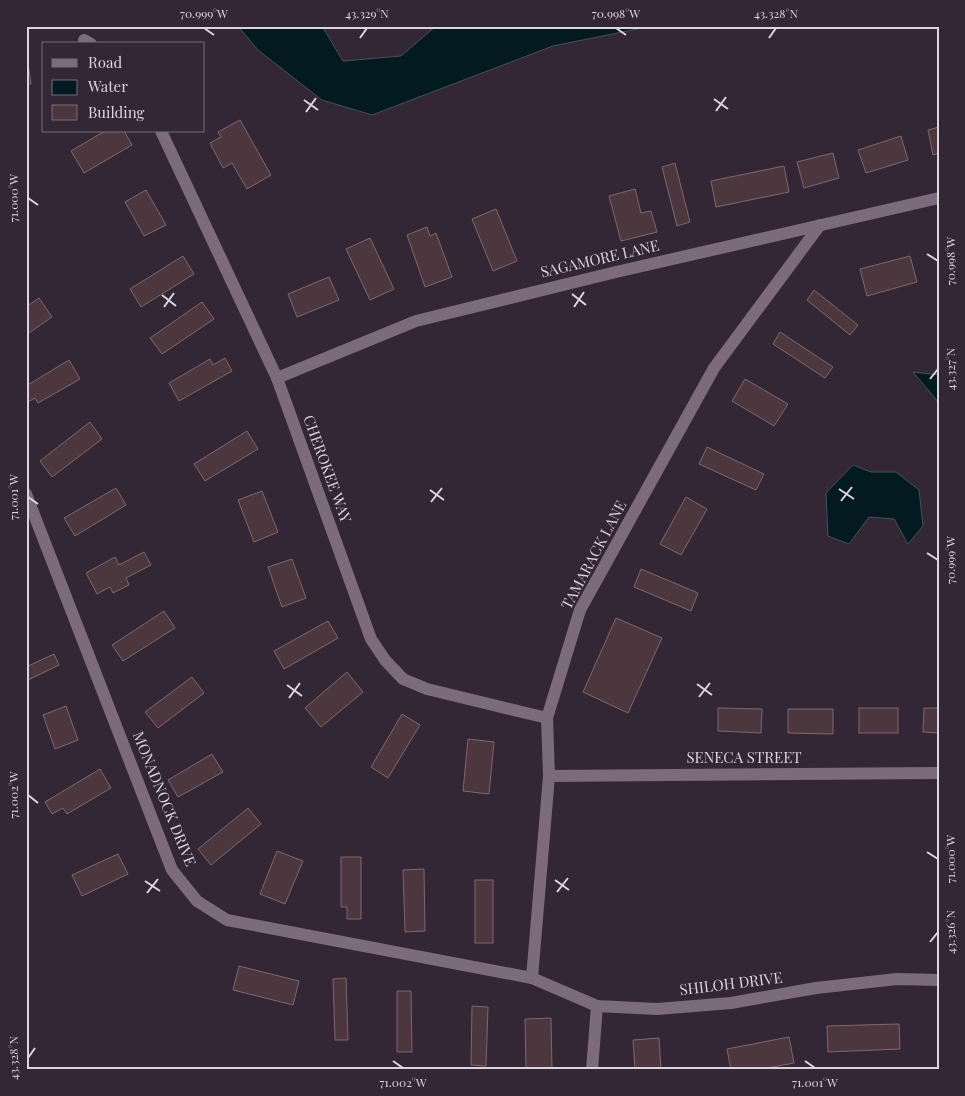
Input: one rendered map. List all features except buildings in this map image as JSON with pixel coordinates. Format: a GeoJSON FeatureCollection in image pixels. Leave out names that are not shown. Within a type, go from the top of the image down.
{"type":"FeatureCollection","features":[{"type":"Feature","properties":{"kind":"street","name":"CHEROKEE WAY"},"geometry":{"type":"LineString","coordinates":[[161,132],[276,378],[370,639],[385,660],[403,679],[427,689],[546,718]]}},
{"type":"Feature","properties":{"kind":"street","name":"SAGAMORE LANE"},"geometry":{"type":"LineString","coordinates":[[276,378],[416,320],[939,198]]}},
{"type":"Feature","properties":{"kind":"street","name":"TAMARACK LANE"},"geometry":{"type":"LineString","coordinates":[[532,978],[549,776],[546,718],[580,610],[714,368],[820,225]]}},
{"type":"Feature","properties":{"kind":"street","name":"MONADNOCK DRIVE"},"geometry":{"type":"LineString","coordinates":[[26,494],[172,870],[197,901],[227,920],[532,978]]}},
{"type":"Feature","properties":{"kind":"street","name":"SENECA STREET"},"geometry":{"type":"LineString","coordinates":[[549,776],[939,773]]}},
{"type":"Feature","properties":{"kind":"street","name":"SHILOH DRIVE"},"geometry":{"type":"LineString","coordinates":[[532,978],[597,1006],[657,1008],[731,1003],[816,988],[897,979],[939,980]]}},
{"type":"Feature","properties":{"kind":"street"},"geometry":{"type":"LineString","coordinates":[[592,1070],[597,1006]]}},
{"type":"Feature","properties":{"kind":"water"},"geometry":{"type":"Polygon","coordinates":[[[238,26],[322,26],[343,61],[401,56],[436,26],[652,26],[553,46],[372,115],[322,100],[258,50],[238,26]]]}},
{"type":"Feature","properties":{"kind":"water"},"geometry":{"type":"Polygon","coordinates":[[[913,372],[939,375],[939,403],[913,372]]]}},
{"type":"Feature","properties":{"kind":"water"},"geometry":{"type":"Polygon","coordinates":[[[853,465],[871,472],[896,472],[919,490],[923,526],[908,544],[894,519],[869,517],[849,544],[828,536],[826,493],[853,465]]]}}]}
